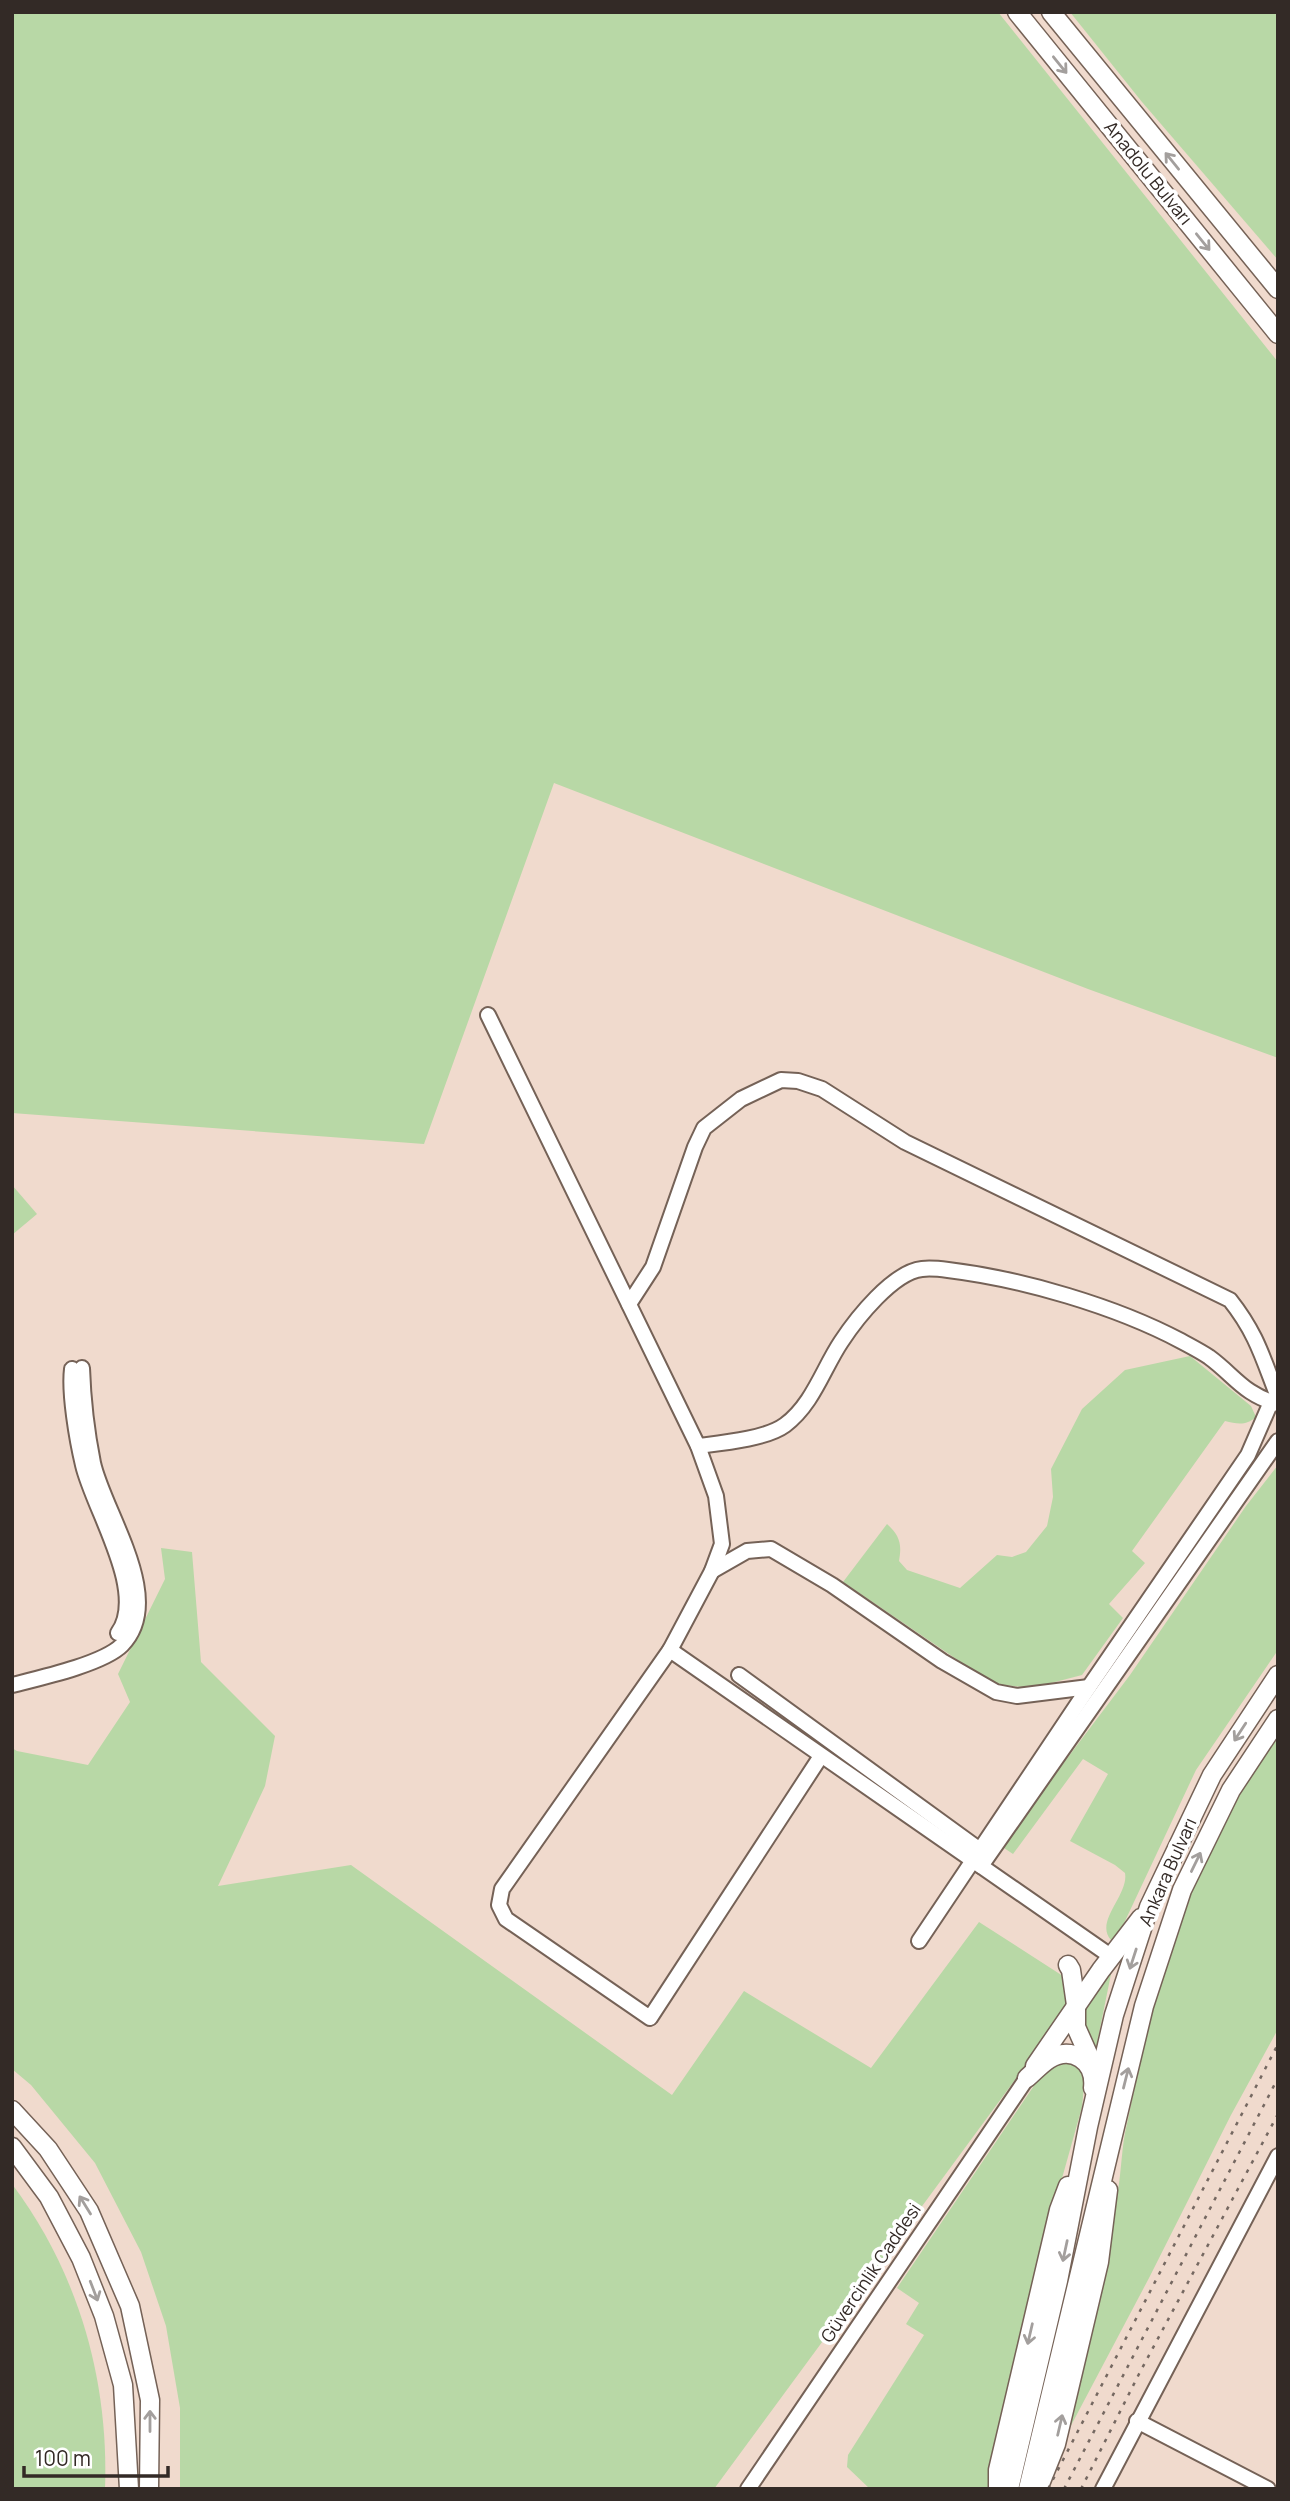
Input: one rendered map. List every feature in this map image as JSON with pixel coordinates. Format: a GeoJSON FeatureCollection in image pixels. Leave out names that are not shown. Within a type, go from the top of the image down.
{"type":"FeatureCollection","features":[{"type":"Feature","properties":{"kind":"main road","name":"Anadolu Bulvarı"},"geometry":{"type":"LineString","coordinates":[[1017,12],[1278,334]]}},
{"type":"Feature","properties":{"kind":"main road","name":"Anadolu Bulvarı"},"geometry":{"type":"LineString","coordinates":[[1051,12],[1278,289]]}},
{"type":"Feature","properties":{"kind":"main road","name":"Ankara Bulvarı"},"geometry":{"type":"LineString","coordinates":[[1028,2489],[1066,2283],[1088,2127],[1114,2015],[1149,1907],[1212,1775],[1278,1675]]}},
{"type":"Feature","properties":{"kind":"main road","name":"Ankara Bulvarı"},"geometry":{"type":"LineString","coordinates":[[1009,2489],[1066,2283],[1117,2114],[1144,2006],[1182,1889],[1231,1790],[1278,1719]]}},
{"type":"Feature","properties":{"kind":"main road"},"geometry":{"type":"LineString","coordinates":[[1027,2078],[1076,2005],[1149,1907]]}},
{"type":"Feature","properties":{"kind":"main road"},"geometry":{"type":"LineString","coordinates":[[1068,1965],[1072,1970],[1076,2027],[1093,2066],[1094,2080],[1088,2127]]}},
{"type":"Feature","properties":{"kind":"main road"},"geometry":{"type":"LineString","coordinates":[[1027,2078],[1048,2060],[1063,2053],[1085,2060],[1094,2080]]}},
{"type":"Feature","properties":{"kind":"main road"},"geometry":{"type":"LineString","coordinates":[[12,2110],[48,2149],[89,2211],[130,2306],[150,2400],[149,2489]]}},
{"type":"Feature","properties":{"kind":"main road","name":"Ankara Bulvarı"},"geometry":{"type":"LineString","coordinates":[[1038,2489],[1056,2444],[1099,2262],[1117,2114]]}},
{"type":"Feature","properties":{"kind":"main road","name":"Ankara Bulvarı"},"geometry":{"type":"LineString","coordinates":[[998,2489],[998,2470],[1059,2210],[1088,2127]]}},
{"type":"Feature","properties":{"kind":"main road"},"geometry":{"type":"LineString","coordinates":[[12,2147],[49,2197],[81,2258],[104,2316],[123,2385],[129,2489]]}},
{"type":"Feature","properties":{"kind":"street"},"geometry":{"type":"LineString","coordinates":[[488,1015],[698,1446],[716,1496],[722,1544],[712,1571],[670,1650],[502,1889],[499,1905],[506,1919],[650,2018],[821,1756]]}},
{"type":"Feature","properties":{"kind":"street"},"geometry":{"type":"LineString","coordinates":[[629,1304],[653,1267],[704,1128],[741,1099],[781,1080],[798,1081],[822,1089],[905,1142],[1230,1300],[1243,1316],[1260,1347],[1275,1401],[1248,1455],[1089,1687],[980,1858]]}},
{"type":"Feature","properties":{"kind":"street"},"geometry":{"type":"LineString","coordinates":[[698,1446],[748,1439],[784,1426],[820,1384],[840,1343],[867,1306],[890,1284],[920,1269],[948,1270],[984,1277],[1090,1303],[1180,1340],[1209,1357],[1240,1386],[1259,1398],[1275,1401]]}},
{"type":"Feature","properties":{"kind":"street"},"geometry":{"type":"LineString","coordinates":[[12,1685],[100,1660],[121,1645],[131,1632],[138,1605],[127,1552],[93,1465],[77,1368]]}},
{"type":"Feature","properties":{"kind":"street"},"geometry":{"type":"LineString","coordinates":[[919,1941],[1278,1441]]}},
{"type":"Feature","properties":{"kind":"street"},"geometry":{"type":"LineString","coordinates":[[712,1571],[747,1551],[771,1549],[832,1586],[942,1661],[996,1692],[1017,1696],[1089,1687]]}},
{"type":"Feature","properties":{"kind":"street"},"geometry":{"type":"LineString","coordinates":[[670,1650],[821,1756],[980,1858]]}},
{"type":"Feature","properties":{"kind":"street"},"geometry":{"type":"LineString","coordinates":[[739,1675],[1112,1957]]}},
{"type":"Feature","properties":{"kind":"street","name":"Güvercinlik Caddesi"},"geometry":{"type":"LineString","coordinates":[[748,2489],[1027,2078]]}},
{"type":"Feature","properties":{"kind":"street"},"geometry":{"type":"LineString","coordinates":[[1102,2489],[1278,2156]]}},
{"type":"Feature","properties":{"kind":"street"},"geometry":{"type":"LineString","coordinates":[[1137,2421],[1268,2489]]}},
{"type":"Feature","properties":{"kind":"green space"},"geometry":{"type":"Polygon","coordinates":[[[12,12],[998,12],[1278,362],[1278,1058],[1088,989],[554,783],[424,1144],[12,1113],[12,12]]]}},
{"type":"Feature","properties":{"kind":"green space"},"geometry":{"type":"Polygon","coordinates":[[[1070,12],[1278,12],[1278,260],[1142,102],[1070,12]]]}},
{"type":"Feature","properties":{"kind":"green space"},"geometry":{"type":"Polygon","coordinates":[[[12,1185],[37,1214],[12,1235],[12,1185]]]}},
{"type":"Feature","properties":{"kind":"green space"},"geometry":{"type":"Polygon","coordinates":[[[1190,1356],[1251,1406],[1256,1417],[1249,1422],[1225,1421],[1132,1551],[1145,1563],[1109,1604],[1123,1618],[1082,1675],[1032,1688],[993,1684],[843,1582],[887,1524],[897,1536],[900,1545],[899,1561],[907,1570],[960,1588],[997,1555],[1012,1557],[1026,1552],[1047,1526],[1053,1497],[1051,1469],[1082,1409],[1125,1370],[1190,1356]]]}},
{"type":"Feature","properties":{"kind":"green space"},"geometry":{"type":"Polygon","coordinates":[[[1278,1465],[1278,1650],[1196,1770],[1118,1936],[1111,1940],[1107,1925],[1122,1890],[1125,1873],[1070,1841],[1108,1774],[1083,1759],[1013,1854],[1001,1846],[1130,1675],[1246,1506],[1278,1465]]]}},
{"type":"Feature","properties":{"kind":"green space"},"geometry":{"type":"Polygon","coordinates":[[[161,1548],[192,1552],[201,1662],[275,1736],[265,1786],[218,1886],[351,1865],[672,2095],[744,1991],[871,2068],[979,1922],[1066,1978],[1067,2009],[714,2489],[180,2489],[180,2408],[166,2326],[141,2252],[95,2163],[31,2085],[12,2069],[12,1748],[88,1765],[130,1702],[118,1674],[165,1579],[161,1548]]]}},
{"type":"Feature","properties":{"kind":"green space"},"geometry":{"type":"Polygon","coordinates":[[[1278,1734],[1278,2029],[1066,2435],[1118,2193],[1131,2106],[1170,1948],[1188,1897],[1210,1849],[1278,1734]]]}},
{"type":"Feature","properties":{"kind":"green space"},"geometry":{"type":"Polygon","coordinates":[[[1111,1974],[1095,2053],[1081,2017],[1111,1974]]]}},
{"type":"Feature","properties":{"kind":"green space"},"geometry":{"type":"Polygon","coordinates":[[[1075,2061],[1085,2076],[1082,2107],[1059,2189],[988,2489],[870,2489],[847,2467],[848,2455],[924,2335],[906,2324],[919,2303],[897,2288],[1048,2065],[1075,2061]]]}},
{"type":"Feature","properties":{"kind":"green space"},"geometry":{"type":"Polygon","coordinates":[[[12,2184],[55,2253],[85,2328],[101,2407],[105,2489],[12,2489],[12,2184]]]}},
{"type":"Feature","properties":{"kind":"railway"},"geometry":{"type":"LineString","coordinates":[[1048,2489],[1278,2044]]}},
{"type":"Feature","properties":{"kind":"railway"},"geometry":{"type":"LineString","coordinates":[[1064,2489],[1278,2078]]}},
{"type":"Feature","properties":{"kind":"railway"},"geometry":{"type":"LineString","coordinates":[[1081,2489],[1139,2374],[1278,2114]]}}]}
